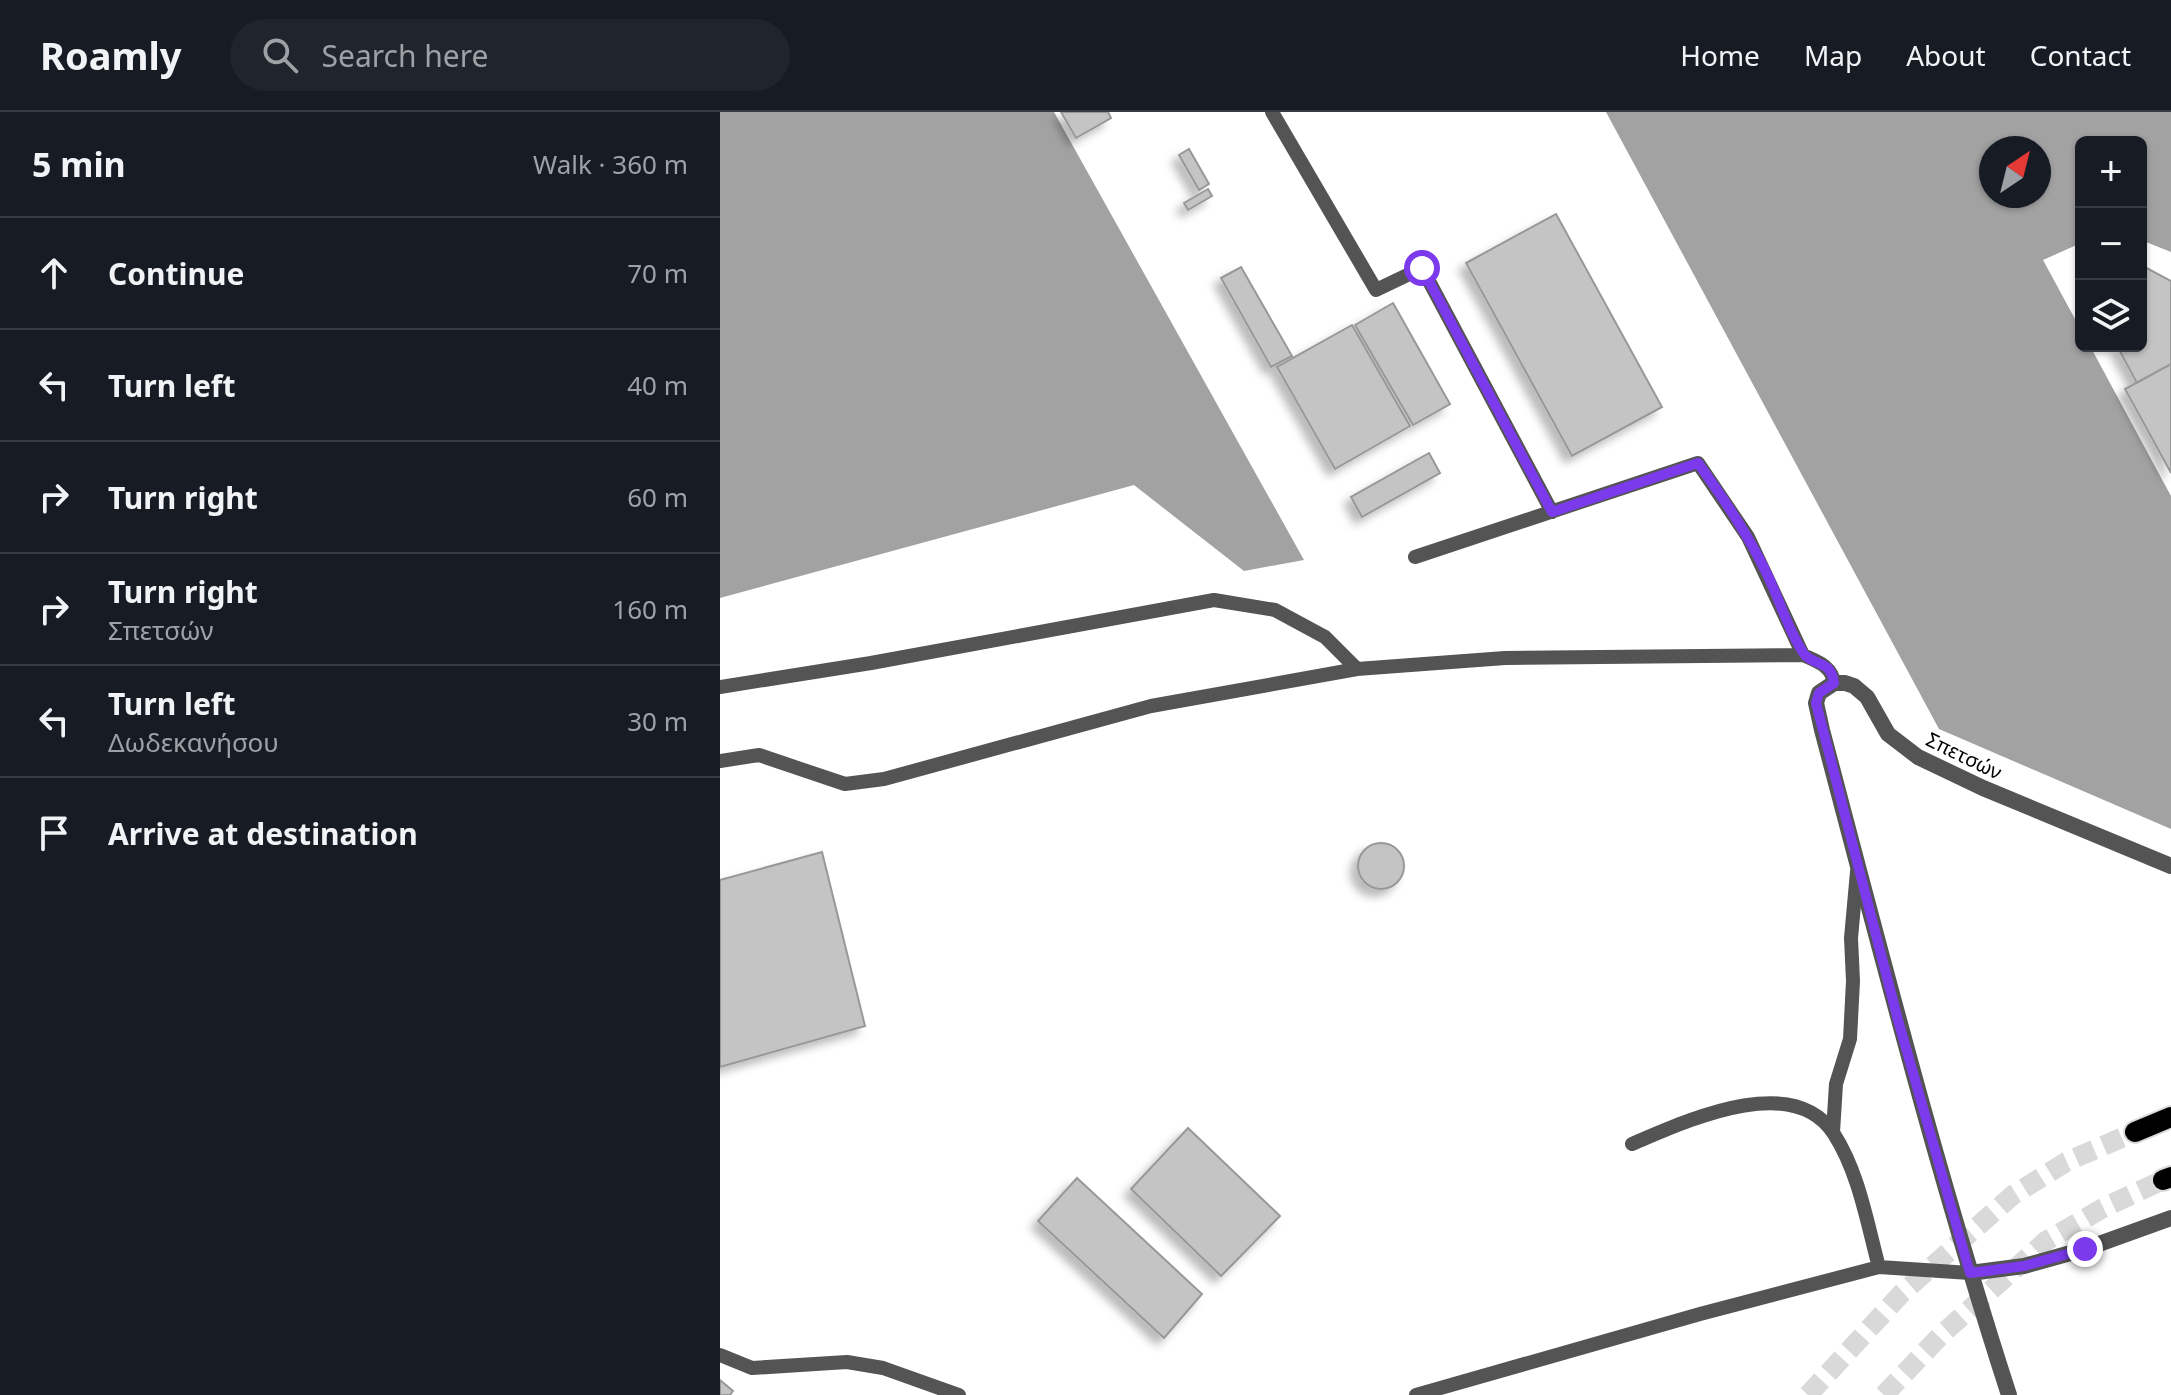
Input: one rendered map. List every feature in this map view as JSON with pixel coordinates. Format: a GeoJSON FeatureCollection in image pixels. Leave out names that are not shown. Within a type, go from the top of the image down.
{"type":"FeatureCollection","features":[{"type":"Feature","properties":{"kind":"main road"},"geometry":{"type":"LineString","coordinates":[[2135,1132],[2171,1117]]}},
{"type":"Feature","properties":{"kind":"street"},"geometry":{"type":"LineString","coordinates":[[1834,683],[1819,693],[1816,703],[1898,1020],[1970,1273],[2009,1395]]}},
{"type":"Feature","properties":{"kind":"street","name":"Σπετσών"},"geometry":{"type":"LineString","coordinates":[[1834,683],[1845,683],[1867,697],[1888,734],[1918,757],[1983,788],[2171,866]]}},
{"type":"Feature","properties":{"kind":"street"},"geometry":{"type":"LineString","coordinates":[[1970,1273],[2039,1262],[2171,1218]]}},
{"type":"Feature","properties":{"kind":"lane"},"geometry":{"type":"LineString","coordinates":[[1272,112],[1376,290],[1422,268],[1552,512]]}},
{"type":"Feature","properties":{"kind":"lane"},"geometry":{"type":"LineString","coordinates":[[1415,557],[1698,463],[1748,537],[1803,655]]}},
{"type":"Feature","properties":{"kind":"lane"},"geometry":{"type":"LineString","coordinates":[[720,687],[871,663],[1214,600],[1275,610],[1325,637],[1357,669]]}},
{"type":"Feature","properties":{"kind":"lane"},"geometry":{"type":"LineString","coordinates":[[720,761],[759,755],[845,784],[884,779],[1151,706],[1357,669],[1505,658],[1803,655],[1825,665],[1833,673],[1834,683]]}},
{"type":"Feature","properties":{"kind":"lane"},"geometry":{"type":"LineString","coordinates":[[1833,1132],[1836,1084],[1850,1039],[1853,981],[1851,938],[1857,863]]}},
{"type":"Feature","properties":{"kind":"lane"},"geometry":{"type":"LineString","coordinates":[[1632,1144],[1679,1124],[1732,1108],[1774,1101],[1810,1111],[1833,1132],[1852,1171],[1879,1267]]}},
{"type":"Feature","properties":{"kind":"lane"},"geometry":{"type":"LineString","coordinates":[[1416,1395],[1879,1267],[1970,1273]]}},
{"type":"Feature","properties":{"kind":"lane"},"geometry":{"type":"LineString","coordinates":[[720,1355],[752,1368],[847,1362],[883,1368],[959,1395]]}},
{"type":"Feature","properties":{"kind":"shaded area"},"geometry":{"type":"Polygon","coordinates":[[[720,112],[1054,112],[1304,560],[1244,571],[1134,485],[720,598],[720,112]]]}},
{"type":"Feature","properties":{"kind":"shaded area"},"geometry":{"type":"Polygon","coordinates":[[[1606,112],[2171,112],[2171,252],[2147,242],[2147,136],[2075,136],[2075,246],[2043,260],[2075,319],[2075,352],[2093,352],[2171,496],[2171,829],[1939,729],[1606,112]]]}},
{"type":"Feature","properties":{"kind":"building"},"geometry":{"type":"Polygon","coordinates":[[[1061,112],[1108,112],[1111,118],[1076,138],[1061,112]]]}},
{"type":"Feature","properties":{"kind":"building"},"geometry":{"type":"Polygon","coordinates":[[[1189,149],[1209,184],[1199,190],[1179,155],[1189,149]]]}},
{"type":"Feature","properties":{"kind":"building"},"geometry":{"type":"Polygon","coordinates":[[[1208,189],[1212,196],[1188,210],[1184,203],[1208,189]]]}},
{"type":"Feature","properties":{"kind":"building"},"geometry":{"type":"Polygon","coordinates":[[[1556,214],[1662,407],[1572,456],[1466,263],[1556,214]]]}},
{"type":"Feature","properties":{"kind":"building"},"geometry":{"type":"Polygon","coordinates":[[[1241,267],[1292,356],[1271,367],[1221,278],[1241,267]]]}},
{"type":"Feature","properties":{"kind":"building"},"geometry":{"type":"Polygon","coordinates":[[[2147,268],[2171,281],[2171,364],[2137,383],[2120,352],[2147,352],[2147,268]]]}},
{"type":"Feature","properties":{"kind":"building"},"geometry":{"type":"Polygon","coordinates":[[[1393,303],[1450,404],[1413,425],[1355,325],[1393,303]]]}},
{"type":"Feature","properties":{"kind":"building"},"geometry":{"type":"Polygon","coordinates":[[[1352,325],[1410,426],[1335,469],[1277,367],[1352,325]]]}},
{"type":"Feature","properties":{"kind":"building"},"geometry":{"type":"Polygon","coordinates":[[[2171,364],[2171,473],[2125,389],[2171,364]]]}},
{"type":"Feature","properties":{"kind":"building"},"geometry":{"type":"Polygon","coordinates":[[[1429,453],[1440,473],[1362,517],[1351,497],[1429,453]]]}},
{"type":"Feature","properties":{"kind":"building"},"geometry":{"type":"Polygon","coordinates":[[[1381,843],[1397,850],[1404,866],[1397,882],[1381,889],[1365,882],[1358,866],[1365,850],[1381,843]]]}},
{"type":"Feature","properties":{"kind":"building"},"geometry":{"type":"Polygon","coordinates":[[[822,852],[865,1026],[720,1067],[720,880],[822,852]]]}},
{"type":"Feature","properties":{"kind":"building"},"geometry":{"type":"Polygon","coordinates":[[[1188,1128],[1280,1216],[1221,1276],[1131,1189],[1188,1128]]]}},
{"type":"Feature","properties":{"kind":"building"},"geometry":{"type":"Polygon","coordinates":[[[1077,1178],[1202,1294],[1164,1338],[1038,1221],[1077,1178]]]}},
{"type":"Feature","properties":{"kind":"building"},"geometry":{"type":"Polygon","coordinates":[[[720,1380],[733,1391],[730,1395],[720,1395],[720,1380]]]}},
{"type":"Feature","properties":{"kind":"tunnel"},"geometry":{"type":"LineString","coordinates":[[1808,1395],[1902,1293],[2013,1195],[2066,1162],[2135,1132]]}},
{"type":"Feature","properties":{"kind":"tunnel"},"geometry":{"type":"LineString","coordinates":[[1884,1395],[1941,1335],[2046,1241],[2103,1208],[2163,1180]]}},
{"type":"Feature","properties":{"kind":"route"},"geometry":{"type":"LineString","coordinates":[[1422,268],[1552,512],[1698,463],[1722,497],[1768,576],[1803,655],[1825,665],[1833,673],[1834,683],[1819,693],[1816,703],[1898,1020],[1970,1273],[2024,1266],[2085,1249]]}}]}
